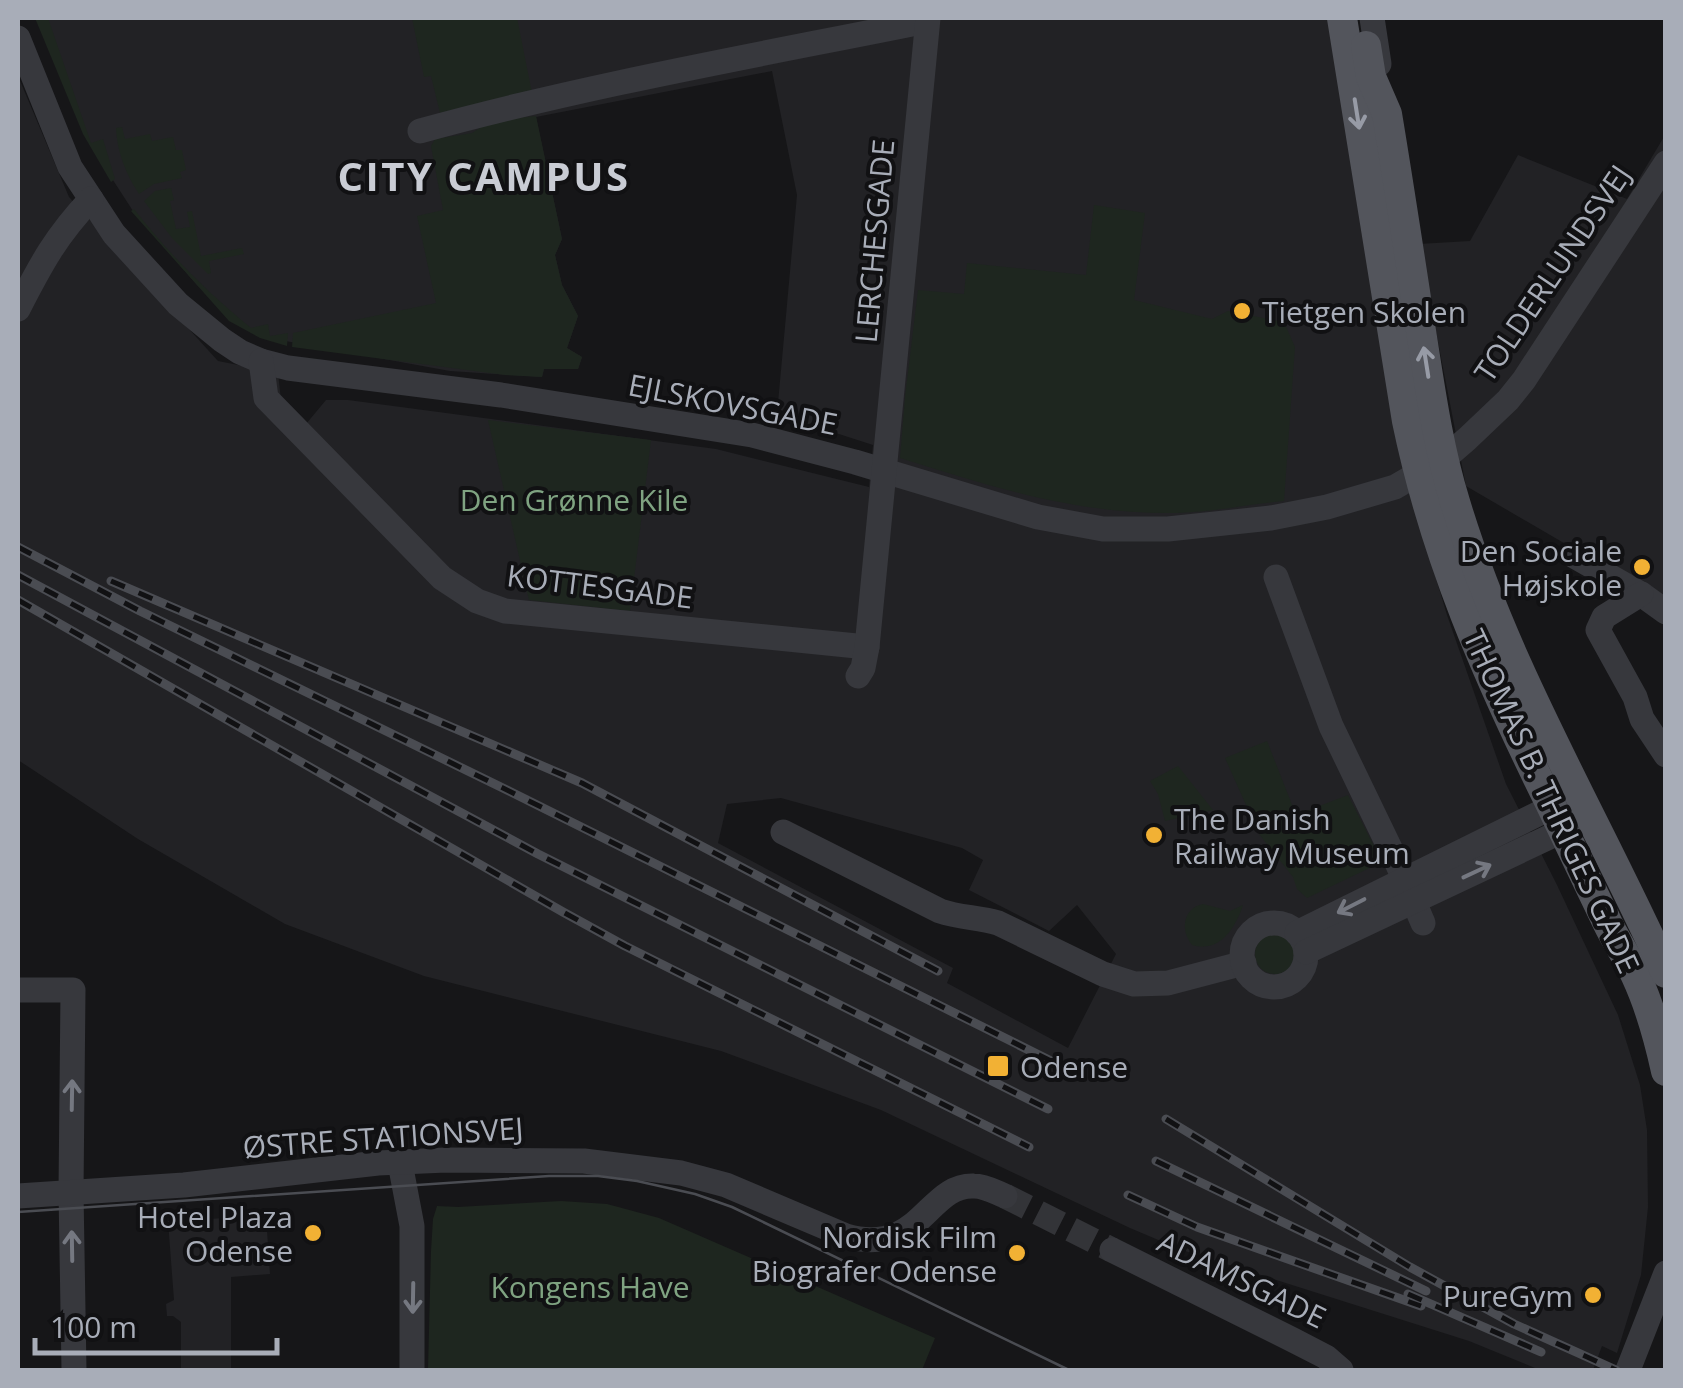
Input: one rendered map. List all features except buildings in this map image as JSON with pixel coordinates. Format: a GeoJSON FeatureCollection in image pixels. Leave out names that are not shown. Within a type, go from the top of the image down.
{"type":"FeatureCollection","features":[{"type":"Feature","properties":{"kind":"main road","name":"THOMAS B. THRIGES GADE"},"geometry":{"type":"LineString","coordinates":[[1342,18],[1418,474],[1461,608],[1572,814],[1642,919],[1666,973]]}},
{"type":"Feature","properties":{"kind":"main road"},"geometry":{"type":"LineString","coordinates":[[1361,18],[1371,77],[1387,114]]}},
{"type":"Feature","properties":{"kind":"main road","name":"THOMAS B. THRIGES GADE"},"geometry":{"type":"LineString","coordinates":[[1387,114],[1430,384],[1454,500],[1572,814],[1608,924],[1651,1014],[1666,1071]]}},
{"type":"Feature","properties":{"kind":"street","name":"THOMAS B. THRIGES GADE"},"geometry":{"type":"LineString","coordinates":[[1372,18],[1387,114]]}},
{"type":"Feature","properties":{"kind":"street"},"geometry":{"type":"LineString","coordinates":[[420,131],[625,82],[927,19]]}},
{"type":"Feature","properties":{"kind":"street","name":"LERCHESGADE"},"geometry":{"type":"LineString","coordinates":[[884,471],[927,19]]}},
{"type":"Feature","properties":{"kind":"street","name":"EJLSKOVSGADE"},"geometry":{"type":"LineString","coordinates":[[18,38],[70,167],[114,234],[178,304],[231,346],[262,361],[288,368],[501,395],[752,435],[1038,517],[1103,529],[1168,529],[1294,514],[1349,502],[1395,487],[1418,474]]}},
{"type":"Feature","properties":{"kind":"street","name":"TOLDERLUNDSVEJ"},"geometry":{"type":"LineString","coordinates":[[1445,458],[1490,418],[1524,380],[1666,163]]}},
{"type":"Feature","properties":{"kind":"street"},"geometry":{"type":"LineString","coordinates":[[18,308],[51,246],[91,199]]}},
{"type":"Feature","properties":{"kind":"street","name":"KOTTESGADE"},"geometry":{"type":"LineString","coordinates":[[262,361],[266,398],[442,578],[477,602],[515,612],[866,647]]}},
{"type":"Feature","properties":{"kind":"street"},"geometry":{"type":"LineString","coordinates":[[1418,474],[1445,458]]}},
{"type":"Feature","properties":{"kind":"street"},"geometry":{"type":"LineString","coordinates":[[858,676],[864,668],[884,471]]}},
{"type":"Feature","properties":{"kind":"street"},"geometry":{"type":"LineString","coordinates":[[1574,556],[1666,612]]}},
{"type":"Feature","properties":{"kind":"street"},"geometry":{"type":"LineString","coordinates":[[1276,577],[1331,726],[1413,900]]}},
{"type":"Feature","properties":{"kind":"street"},"geometry":{"type":"LineString","coordinates":[[1641,594],[1604,616],[1598,630],[1635,697],[1642,718],[1666,755]]}},
{"type":"Feature","properties":{"kind":"street"},"geometry":{"type":"LineString","coordinates":[[1302,943],[1413,900],[1572,814]]}},
{"type":"Feature","properties":{"kind":"street"},"geometry":{"type":"LineString","coordinates":[[783,832],[940,911],[998,923],[1103,974],[1134,984],[1168,983],[1244,963]]}},
{"type":"Feature","properties":{"kind":"street"},"geometry":{"type":"LineString","coordinates":[[1280,924],[1302,943],[1302,971],[1280,986],[1260,983],[1244,963],[1244,945],[1262,925],[1280,924]]}},
{"type":"Feature","properties":{"kind":"street"},"geometry":{"type":"LineString","coordinates":[[18,990],[73,990],[74,1370]]}},
{"type":"Feature","properties":{"kind":"street","name":"ØSTRE STATIONSVEJ"},"geometry":{"type":"LineString","coordinates":[[18,1196],[184,1185],[378,1164],[554,1160],[622,1164],[726,1185],[866,1242],[909,1229],[951,1193],[964,1187],[986,1188],[1005,1196]]}},
{"type":"Feature","properties":{"kind":"street"},"geometry":{"type":"LineString","coordinates":[[400,1163],[412,1226],[412,1370]]}},
{"type":"Feature","properties":{"kind":"street","name":"ADAMSGADE"},"geometry":{"type":"LineString","coordinates":[[1112,1250],[1294,1340],[1342,1370]]}},
{"type":"Feature","properties":{"kind":"street"},"geometry":{"type":"LineString","coordinates":[[1628,1370],[1666,1273]]}},
{"type":"Feature","properties":{"kind":"shaded area"},"geometry":{"type":"Polygon","coordinates":[[[39,18],[1329,18],[1401,461],[1447,615],[1506,784],[1618,1015],[1640,1085],[1647,1130],[1648,1207],[1641,1275],[1617,1353],[1602,1346],[1593,1370],[1540,1370],[1469,1341],[1182,1250],[881,1110],[721,1051],[424,976],[285,924],[138,839],[18,760],[18,76],[69,197],[218,361],[278,373],[281,400],[306,424],[326,400],[348,400],[716,449],[869,487],[873,445],[777,414],[797,195],[772,71],[536,117],[562,239],[555,255],[562,285],[578,316],[567,348],[582,357],[578,369],[544,369],[542,377],[450,371],[258,336],[197,285],[133,211],[89,143],[39,18]],[[781,798],[727,804],[718,843],[953,968],[947,983],[1068,1048],[1116,954],[1077,905],[1049,931],[969,890],[983,860],[962,848],[781,798]]]}},
{"type":"Feature","properties":{"kind":"shaded area"},"geometry":{"type":"Polygon","coordinates":[[[1665,135],[1665,602],[1466,486],[1419,244],[1470,241],[1518,155],[1627,199],[1665,135]]]}},
{"type":"Feature","properties":{"kind":"shaded area"},"geometry":{"type":"Polygon","coordinates":[[[266,1216],[270,1274],[231,1277],[231,1370],[181,1370],[181,1322],[167,1316],[166,1304],[174,1300],[168,1221],[266,1216]]]}},
{"type":"Feature","properties":{"kind":"green space"},"geometry":{"type":"Polygon","coordinates":[[[35,18],[48,18],[91,143],[103,139],[115,179],[111,182],[83,134],[35,18]]]}},
{"type":"Feature","properties":{"kind":"green space"},"geometry":{"type":"Polygon","coordinates":[[[412,18],[517,18],[532,93],[440,113],[431,76],[424,77],[412,18]]]}},
{"type":"Feature","properties":{"kind":"green space"},"geometry":{"type":"Polygon","coordinates":[[[536,116],[562,239],[555,255],[562,285],[578,316],[567,348],[582,357],[578,369],[544,369],[542,377],[505,375],[292,347],[293,333],[436,303],[417,216],[443,210],[431,146],[435,139],[472,133],[490,121],[536,116]]]}},
{"type":"Feature","properties":{"kind":"green space"},"geometry":{"type":"Polygon","coordinates":[[[122,127],[125,139],[150,134],[152,141],[173,137],[176,150],[182,150],[186,170],[180,172],[182,178],[154,184],[139,194],[120,154],[116,128],[122,127]]]}},
{"type":"Feature","properties":{"kind":"green space"},"geometry":{"type":"Polygon","coordinates":[[[171,188],[176,229],[190,227],[187,212],[192,211],[201,256],[242,248],[244,254],[209,261],[208,274],[172,238],[144,201],[155,191],[171,188]]]}},
{"type":"Feature","properties":{"kind":"green space"},"geometry":{"type":"Polygon","coordinates":[[[1094,205],[1145,213],[1134,300],[1212,319],[1228,311],[1284,322],[1295,347],[1284,501],[1177,513],[1106,509],[1002,489],[900,458],[918,290],[964,294],[967,263],[1086,275],[1094,205]]]}},
{"type":"Feature","properties":{"kind":"green space"},"geometry":{"type":"Polygon","coordinates":[[[134,209],[219,301],[251,328],[268,324],[270,336],[288,333],[287,346],[260,338],[229,321],[131,211],[134,209]]]}},
{"type":"Feature","properties":{"kind":"green space","name":"Den Grønne Kile"},"geometry":{"type":"Polygon","coordinates":[[[488,420],[651,440],[630,611],[529,600],[488,420]]]}},
{"type":"Feature","properties":{"kind":"green space"},"geometry":{"type":"Polygon","coordinates":[[[1267,741],[1296,815],[1348,795],[1382,862],[1307,898],[1297,889],[1293,877],[1259,834],[1225,758],[1267,741]]]}},
{"type":"Feature","properties":{"kind":"green space"},"geometry":{"type":"Polygon","coordinates":[[[1178,766],[1213,810],[1165,821],[1150,781],[1178,766]]]}},
{"type":"Feature","properties":{"kind":"green space"},"geometry":{"type":"Polygon","coordinates":[[[1203,904],[1230,911],[1243,905],[1225,937],[1202,947],[1192,945],[1188,939],[1185,920],[1191,910],[1203,904]]]}},
{"type":"Feature","properties":{"kind":"green space"},"geometry":{"type":"Polygon","coordinates":[[[1275,934],[1289,940],[1295,954],[1289,968],[1275,974],[1261,968],[1255,954],[1261,940],[1275,934]]]}},
{"type":"Feature","properties":{"kind":"green space","name":"Kongens Have"},"geometry":{"type":"Polygon","coordinates":[[[561,1201],[607,1204],[659,1218],[935,1338],[922,1370],[428,1370],[431,1251],[437,1206],[561,1201]]]}},
{"type":"Feature","properties":{"kind":"tunnel"},"geometry":{"type":"LineString","coordinates":[[1005,1196],[1112,1250]]}},
{"type":"Feature","properties":{"kind":"tram line"},"geometry":{"type":"LineString","coordinates":[[18,1212],[549,1176],[637,1181],[732,1207],[1069,1370]]}},
{"type":"Feature","properties":{"kind":"railway"},"geometry":{"type":"LineString","coordinates":[[18,547],[1071,1071]]}},
{"type":"Feature","properties":{"kind":"railway"},"geometry":{"type":"LineString","coordinates":[[18,575],[538,854],[1048,1109]]}},
{"type":"Feature","properties":{"kind":"railway"},"geometry":{"type":"LineString","coordinates":[[111,581],[582,783],[938,971]]}},
{"type":"Feature","properties":{"kind":"railway"},"geometry":{"type":"LineString","coordinates":[[18,600],[625,946],[1029,1147]]}},
{"type":"Feature","properties":{"kind":"railway"},"geometry":{"type":"LineString","coordinates":[[1166,1119],[1410,1267],[1514,1324],[1616,1370]]}},
{"type":"Feature","properties":{"kind":"railway"},"geometry":{"type":"LineString","coordinates":[[1156,1161],[1426,1291]]}},
{"type":"Feature","properties":{"kind":"railway"},"geometry":{"type":"LineString","coordinates":[[1128,1195],[1197,1227],[1421,1306]]}},
{"type":"Feature","properties":{"kind":"railway"},"geometry":{"type":"LineString","coordinates":[[1408,1294],[1541,1352]]}},
{"type":"Feature","properties":{"kind":"place","name":"Tietgen Skolen"},"geometry":{"type":"Point","coordinates":[1242,311]}},
{"type":"Feature","properties":{"kind":"place","name":"Den Sociale Højskole"},"geometry":{"type":"Point","coordinates":[1642,567]}},
{"type":"Feature","properties":{"kind":"place","name":"The Danish Railway Museum"},"geometry":{"type":"Point","coordinates":[1154,835]}},
{"type":"Feature","properties":{"kind":"place","name":"Odense"},"geometry":{"type":"Point","coordinates":[998,1066]}},
{"type":"Feature","properties":{"kind":"place","name":"Hotel Plaza Odense"},"geometry":{"type":"Point","coordinates":[313,1233]}},
{"type":"Feature","properties":{"kind":"place","name":"Nordisk Film Biografer Odense"},"geometry":{"type":"Point","coordinates":[1017,1253]}},
{"type":"Feature","properties":{"kind":"place","name":"PureGym"},"geometry":{"type":"Point","coordinates":[1593,1295]}},
{"type":"Feature","properties":{"kind":"district","name":"CITY CAMPUS"},"geometry":{"type":"Point","coordinates":[484,175]}}]}
